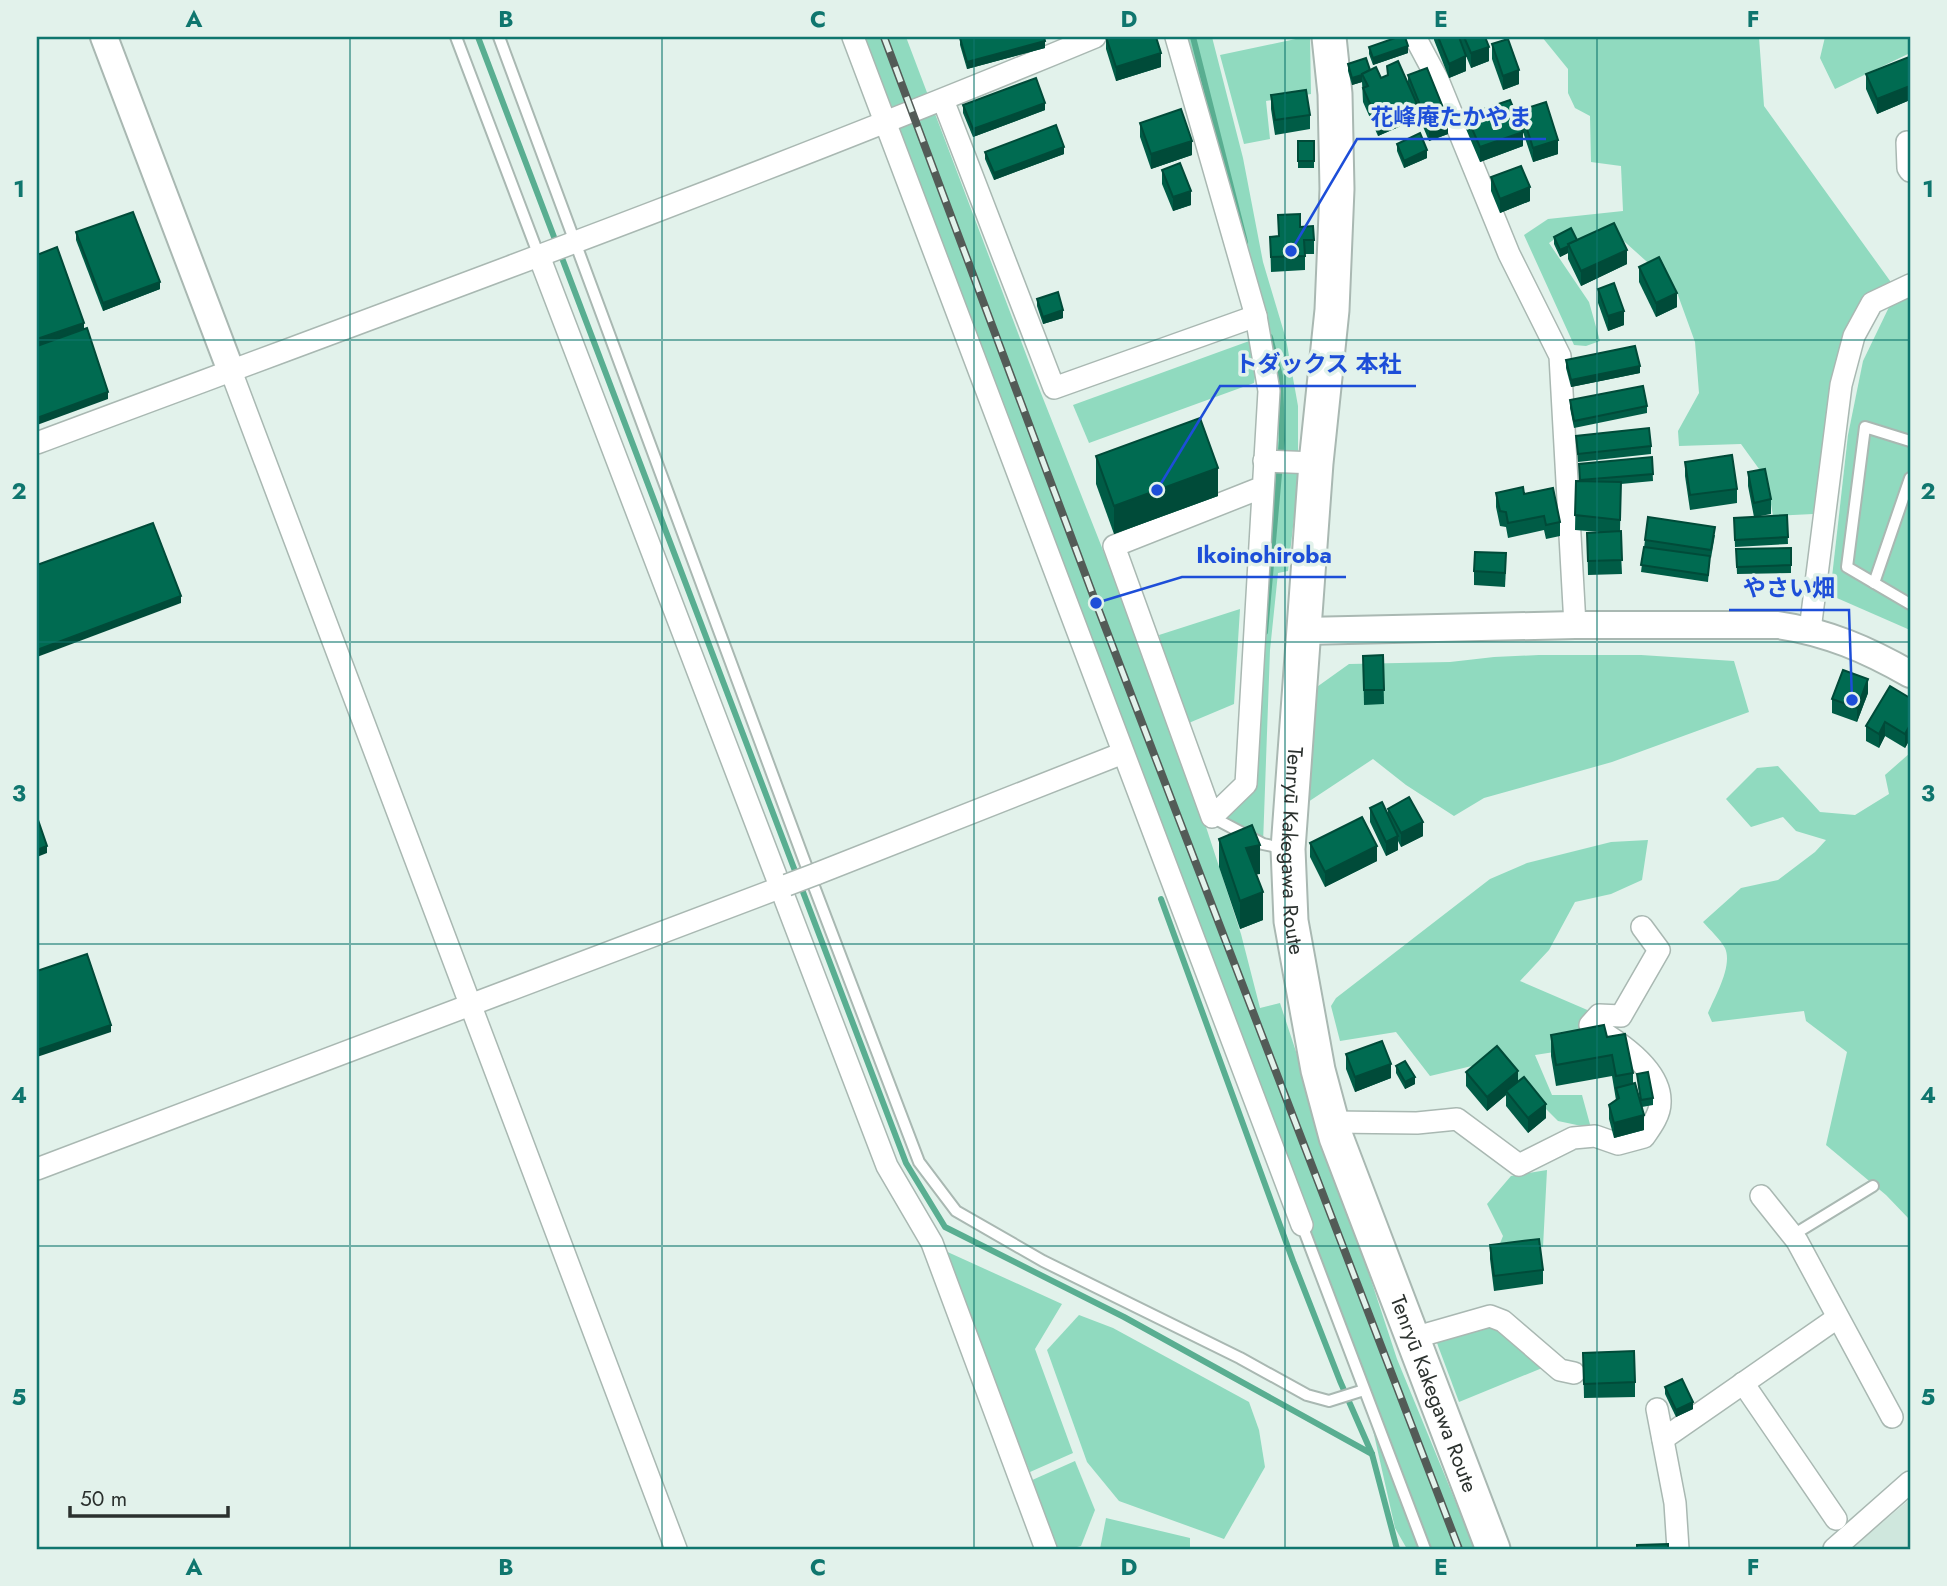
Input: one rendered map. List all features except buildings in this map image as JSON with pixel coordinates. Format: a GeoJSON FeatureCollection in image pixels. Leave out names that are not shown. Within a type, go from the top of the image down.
{"type":"FeatureCollection","features":[{"type":"Feature","properties":{"kind":"main road","name":"Tenryū Kakegawa Route"},"geometry":{"type":"LineString","coordinates":[[1329,37],[1335,94],[1337,189],[1332,310],[1308,463],[1304,631],[1288,849],[1292,921],[1318,1070],[1332,1122],[1493,1549]]}},
{"type":"Feature","properties":{"kind":"street"},"geometry":{"type":"LineString","coordinates":[[104,37],[676,1549]]}},
{"type":"Feature","properties":{"kind":"street"},"geometry":{"type":"LineString","coordinates":[[853,37],[1301,1225]]}},
{"type":"Feature","properties":{"kind":"street"},"geometry":{"type":"LineString","coordinates":[[37,443],[885,123],[1095,37]]}},
{"type":"Feature","properties":{"kind":"street"},"geometry":{"type":"LineString","coordinates":[[1176,37],[1256,316],[1269,391],[1246,784],[1212,817],[1114,546],[1263,487]]}},
{"type":"Feature","properties":{"kind":"street"},"geometry":{"type":"LineString","coordinates":[[1415,37],[1438,80],[1509,254],[1560,356],[1575,625]]}},
{"type":"Feature","properties":{"kind":"street"},"geometry":{"type":"LineString","coordinates":[[943,100],[1054,388],[1256,316]]}},
{"type":"Feature","properties":{"kind":"street"},"geometry":{"type":"LineString","coordinates":[[1907,142],[1910,171]]}},
{"type":"Feature","properties":{"kind":"street"},"geometry":{"type":"LineString","coordinates":[[542,254],[784,886],[887,1166],[932,1243],[1046,1549]]}},
{"type":"Feature","properties":{"kind":"street"},"geometry":{"type":"LineString","coordinates":[[1810,630],[1841,385],[1854,336],[1872,303],[1910,285]]}},
{"type":"Feature","properties":{"kind":"street"},"geometry":{"type":"LineString","coordinates":[[1267,461],[1308,463]]}},
{"type":"Feature","properties":{"kind":"street"},"geometry":{"type":"LineString","coordinates":[[1304,631],[1575,625],[1778,625],[1810,630],[1870,652],[1910,674]]}},
{"type":"Feature","properties":{"kind":"street"},"geometry":{"type":"LineString","coordinates":[[37,1169],[813,875],[1123,753]]}},
{"type":"Feature","properties":{"kind":"street"},"geometry":{"type":"LineString","coordinates":[[1332,1122],[1417,1123],[1457,1118],[1518,1166],[1573,1138],[1595,1136],[1618,1144],[1644,1137],[1654,1123],[1661,1102],[1650,1074],[1638,1058],[1619,1042],[1590,1025],[1599,1015],[1621,1016],[1659,950],[1642,927]]}},
{"type":"Feature","properties":{"kind":"street"},"geometry":{"type":"LineString","coordinates":[[1760,1196],[1793,1236],[1892,1417]]}},
{"type":"Feature","properties":{"kind":"street"},"geometry":{"type":"LineString","coordinates":[[1411,1331],[1494,1304]]}},
{"type":"Feature","properties":{"kind":"street"},"geometry":{"type":"LineString","coordinates":[[1411,1331],[1490,1316],[1503,1321],[1560,1370],[1574,1373]]}},
{"type":"Feature","properties":{"kind":"street"},"geometry":{"type":"LineString","coordinates":[[1663,1439],[1837,1318]]}},
{"type":"Feature","properties":{"kind":"street"},"geometry":{"type":"LineString","coordinates":[[1743,1383],[1836,1519]]}},
{"type":"Feature","properties":{"kind":"street"},"geometry":{"type":"LineString","coordinates":[[1657,1409],[1675,1503],[1678,1549]]}},
{"type":"Feature","properties":{"kind":"street"},"geometry":{"type":"LineString","coordinates":[[1834,1549],[1910,1482]]}},
{"type":"Feature","properties":{"kind":"lane"},"geometry":{"type":"LineString","coordinates":[[456,37],[542,254]]}},
{"type":"Feature","properties":{"kind":"lane"},"geometry":{"type":"LineString","coordinates":[[499,37],[919,1162],[956,1211],[1044,1261],[1240,1358],[1307,1395],[1329,1401],[1359,1391]]}},
{"type":"Feature","properties":{"kind":"lane"},"geometry":{"type":"LineString","coordinates":[[1910,441],[1865,427],[1847,567],[1910,604]]}},
{"type":"Feature","properties":{"kind":"lane"},"geometry":{"type":"LineString","coordinates":[[1874,583],[1910,478]]}},
{"type":"Feature","properties":{"kind":"lane"},"geometry":{"type":"LineString","coordinates":[[1212,817],[1263,844],[1288,849]]}},
{"type":"Feature","properties":{"kind":"lane"},"geometry":{"type":"LineString","coordinates":[[1793,1236],[1873,1186]]}},
{"type":"Feature","properties":{"kind":"lane"},"geometry":{"type":"LineString","coordinates":[[1301,1225],[1359,1391],[1425,1549]]}},
{"type":"Feature","properties":{"kind":"shaded area"},"geometry":{"type":"Polygon","coordinates":[[[1910,1499],[1910,1549],[1851,1549],[1910,1499]]]}},
{"type":"Feature","properties":{"kind":"green space"},"geometry":{"type":"Polygon","coordinates":[[[860,37],[906,37],[1035,378],[1176,735],[1241,934],[1260,1008],[1280,1003],[1397,1359],[1475,1549],[1407,1549],[1395,1528],[1364,1390],[1306,1218],[860,37]]]}},
{"type":"Feature","properties":{"kind":"green space"},"geometry":{"type":"Polygon","coordinates":[[[1180,37],[1212,37],[1243,158],[1263,262],[1286,339],[1298,406],[1298,483],[1288,571],[1278,573],[1270,650],[1263,844],[1211,815],[1246,784],[1270,406],[1180,37]]]}},
{"type":"Feature","properties":{"kind":"green space"},"geometry":{"type":"Polygon","coordinates":[[[1310,37],[1311,94],[1266,101],[1270,139],[1244,144],[1220,55],[1310,37]]]}},
{"type":"Feature","properties":{"kind":"green space"},"geometry":{"type":"Polygon","coordinates":[[[1542,37],[1759,37],[1764,106],[1893,285],[1854,336],[1813,514],[1773,516],[1767,480],[1741,444],[1679,446],[1678,431],[1699,393],[1695,342],[1675,287],[1616,234],[1582,246],[1568,230],[1549,243],[1589,302],[1600,341],[1586,346],[1574,345],[1524,235],[1548,219],[1623,211],[1621,166],[1591,162],[1590,116],[1575,108],[1568,93],[1568,69],[1542,37]]]}},
{"type":"Feature","properties":{"kind":"green space"},"geometry":{"type":"Polygon","coordinates":[[[1825,37],[1910,37],[1910,56],[1908,54],[1835,89],[1820,58],[1825,37]]]}},
{"type":"Feature","properties":{"kind":"green space"},"geometry":{"type":"Polygon","coordinates":[[[1910,288],[1910,630],[1830,595],[1848,435],[1863,361],[1890,305],[1910,288]]]}},
{"type":"Feature","properties":{"kind":"green space"},"geometry":{"type":"Polygon","coordinates":[[[1252,340],[1257,365],[1254,383],[1089,443],[1073,405],[1252,340]]]}},
{"type":"Feature","properties":{"kind":"green space"},"geometry":{"type":"Polygon","coordinates":[[[1240,609],[1234,704],[1184,725],[1159,635],[1240,609]]]}},
{"type":"Feature","properties":{"kind":"green space"},"geometry":{"type":"Polygon","coordinates":[[[1539,655],[1641,655],[1734,661],[1749,712],[1612,762],[1484,798],[1454,816],[1406,785],[1373,759],[1308,802],[1314,689],[1349,664],[1450,662],[1539,655]]]}},
{"type":"Feature","properties":{"kind":"green space"},"geometry":{"type":"Polygon","coordinates":[[[1910,753],[1910,1220],[1886,1195],[1826,1145],[1847,1052],[1806,1021],[1804,1011],[1712,1022],[1708,1013],[1722,981],[1727,955],[1723,945],[1703,922],[1741,888],[1778,880],[1815,852],[1826,840],[1796,831],[1783,817],[1751,827],[1726,799],[1757,768],[1778,766],[1820,812],[1855,815],[1889,794],[1885,775],[1910,753]]]}},
{"type":"Feature","properties":{"kind":"green space"},"geometry":{"type":"Polygon","coordinates":[[[1648,840],[1642,880],[1611,894],[1575,902],[1549,950],[1520,981],[1599,1015],[1619,1042],[1535,1055],[1552,1095],[1582,1095],[1591,1128],[1558,1121],[1497,1060],[1430,1076],[1396,1032],[1340,1041],[1331,1006],[1336,998],[1490,879],[1527,863],[1611,842],[1648,840]]]}},
{"type":"Feature","properties":{"kind":"green space"},"geometry":{"type":"Polygon","coordinates":[[[1547,1170],[1543,1247],[1497,1251],[1503,1236],[1487,1204],[1511,1176],[1547,1170]]]}},
{"type":"Feature","properties":{"kind":"green space"},"geometry":{"type":"Polygon","coordinates":[[[941,1249],[1062,1304],[1035,1349],[1073,1453],[1030,1472],[941,1249]]]}},
{"type":"Feature","properties":{"kind":"green space"},"geometry":{"type":"Polygon","coordinates":[[[1079,1315],[1113,1328],[1249,1402],[1259,1430],[1265,1467],[1224,1539],[1119,1501],[1087,1462],[1047,1350],[1079,1315]]]}},
{"type":"Feature","properties":{"kind":"green space"},"geometry":{"type":"Polygon","coordinates":[[[1485,1319],[1547,1366],[1459,1402],[1431,1327],[1485,1319]]]}},
{"type":"Feature","properties":{"kind":"green space"},"geometry":{"type":"Polygon","coordinates":[[[1075,1461],[1095,1510],[1081,1546],[1056,1549],[1030,1481],[1075,1461]]]}},
{"type":"Feature","properties":{"kind":"green space"},"geometry":{"type":"Polygon","coordinates":[[[1106,1518],[1190,1538],[1190,1549],[1100,1549],[1106,1518]]]}},
{"type":"Feature","properties":{"kind":"waterway"},"geometry":{"type":"LineString","coordinates":[[478,37],[906,1163],[945,1227],[1124,1317],[1372,1454]]}},
{"type":"Feature","properties":{"kind":"waterway"},"geometry":{"type":"LineString","coordinates":[[1193,37],[1245,242]]}},
{"type":"Feature","properties":{"kind":"waterway"},"geometry":{"type":"LineString","coordinates":[[1265,632],[1282,440],[1280,376],[1270,337]]}},
{"type":"Feature","properties":{"kind":"waterway"},"geometry":{"type":"LineString","coordinates":[[1161,899],[1293,1261],[1372,1454],[1397,1549]]}},
{"type":"Feature","properties":{"kind":"railway"},"geometry":{"type":"LineString","coordinates":[[884,37],[1096,603],[1459,1549]]}},
{"type":"Feature","properties":{"kind":"place","name":"花峰庵たかやま"},"geometry":{"type":"Point","coordinates":[1291,251]}},
{"type":"Feature","properties":{"kind":"place","name":"トダックス 本社"},"geometry":{"type":"Point","coordinates":[1157,490]}},
{"type":"Feature","properties":{"kind":"place","name":"Ikoinohiroba"},"geometry":{"type":"Point","coordinates":[1096,603]}},
{"type":"Feature","properties":{"kind":"place","name":"やさい畑"},"geometry":{"type":"Point","coordinates":[1852,700]}}]}
